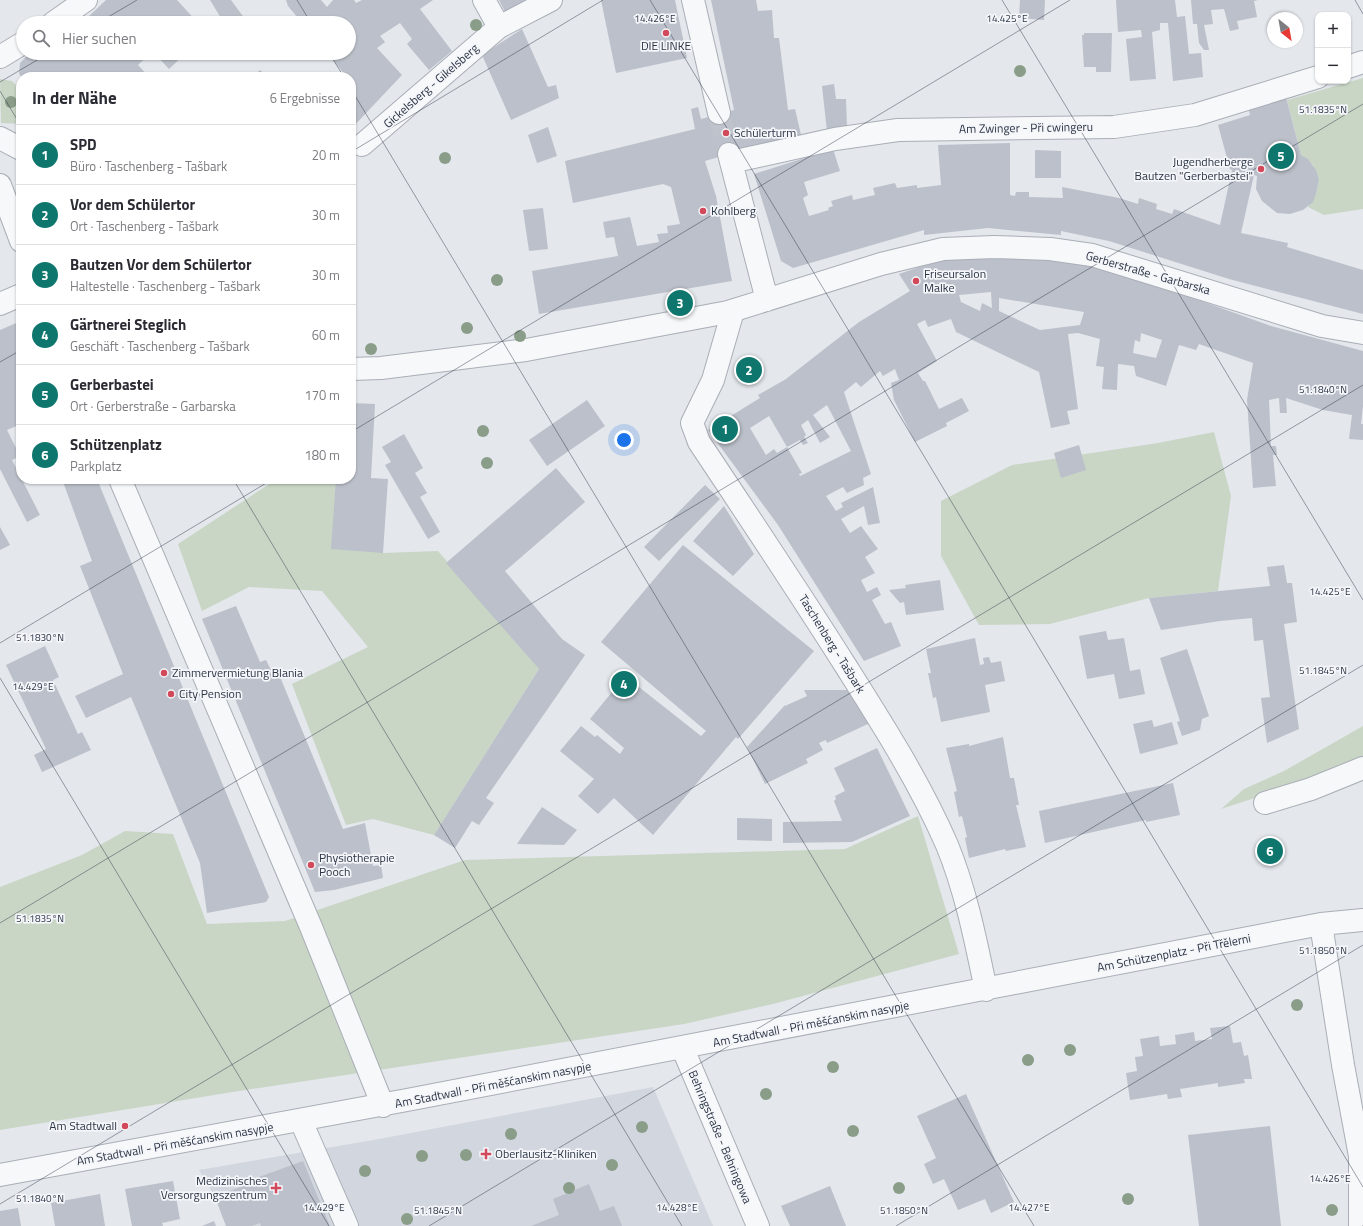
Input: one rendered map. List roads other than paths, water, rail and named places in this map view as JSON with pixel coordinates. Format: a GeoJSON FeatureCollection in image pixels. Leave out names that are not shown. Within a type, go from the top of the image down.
{"type":"FeatureCollection","features":[{"type":"Feature","properties":{"kind":"street"},"geometry":{"type":"LineString","coordinates":[[62,16],[86,0]]}},
{"type":"Feature","properties":{"kind":"street"},"geometry":{"type":"LineString","coordinates":[[484,0],[500,26]]}},
{"type":"Feature","properties":{"kind":"street","name":"Gickelsberg - Gikelsberg"},"geometry":{"type":"LineString","coordinates":[[362,145],[500,26],[551,0]]}},
{"type":"Feature","properties":{"kind":"street"},"geometry":{"type":"LineString","coordinates":[[693,0],[719,113]]}},
{"type":"Feature","properties":{"kind":"street"},"geometry":{"type":"LineString","coordinates":[[0,58],[16,48]]}},
{"type":"Feature","properties":{"kind":"street"},"geometry":{"type":"LineString","coordinates":[[1351,66],[1363,62]]}},
{"type":"Feature","properties":{"kind":"street","name":"Am Zwinger - Při cwingeru"},"geometry":{"type":"LineString","coordinates":[[767,300],[730,158],[835,139],[898,130],[1114,127],[1195,115],[1315,78]]}},
{"type":"Feature","properties":{"kind":"street"},"geometry":{"type":"LineString","coordinates":[[0,138],[16,146]]}},
{"type":"Feature","properties":{"kind":"street"},"geometry":{"type":"LineString","coordinates":[[0,185],[16,228]]}},
{"type":"Feature","properties":{"kind":"street","name":"Gerberstraße - Garbarska"},"geometry":{"type":"LineString","coordinates":[[356,369],[381,368],[526,350],[733,310],[881,264],[943,249],[994,247],[1050,250],[1092,255],[1322,326],[1363,333]]}},
{"type":"Feature","properties":{"kind":"street"},"geometry":{"type":"LineString","coordinates":[[0,304],[16,296]]}},
{"type":"Feature","properties":{"kind":"street","name":"Taschenberg - Tašbark"},"geometry":{"type":"LineString","coordinates":[[733,310],[713,380],[692,423],[699,442],[777,557],[896,747],[930,810],[947,845],[958,876],[979,955],[986,990]]}},
{"type":"Feature","properties":{"kind":"street"},"geometry":{"type":"LineString","coordinates":[[122,484],[310,927],[383,1106]]}},
{"type":"Feature","properties":{"kind":"street"},"geometry":{"type":"LineString","coordinates":[[1265,804],[1311,789],[1363,768]]}},
{"type":"Feature","properties":{"kind":"street","name":"Am Schützenplatz - Při Třělerni"},"geometry":{"type":"LineString","coordinates":[[986,990],[1321,924],[1363,920]]}},
{"type":"Feature","properties":{"kind":"street"},"geometry":{"type":"LineString","coordinates":[[1321,924],[1343,1065],[1360,1156],[1360,1226]]}},
{"type":"Feature","properties":{"kind":"street","name":"Am Stadtwall - Při měšćanskim nasypje"},"geometry":{"type":"LineString","coordinates":[[0,1175],[383,1106],[986,990]]}},
{"type":"Feature","properties":{"kind":"street","name":"Behringstraße - Behringowa"},"geometry":{"type":"LineString","coordinates":[[683,1049],[758,1226]]}},
{"type":"Feature","properties":{"kind":"street"},"geometry":{"type":"LineString","coordinates":[[301,1121],[347,1226]]}},
{"type":"Feature","properties":{"kind":"tunnel"},"geometry":{"type":"LineString","coordinates":[[719,113],[729,154]]}},
{"type":"Feature","properties":{"kind":"place","name":"DIE LINKE"},"geometry":{"type":"Point","coordinates":[666,33]}},
{"type":"Feature","properties":{"kind":"place","name":"Schülerturm"},"geometry":{"type":"Point","coordinates":[726,133]}},
{"type":"Feature","properties":{"kind":"place","name":"Gerberbastei"},"geometry":{"type":"Point","coordinates":[1281,156]}},
{"type":"Feature","properties":{"kind":"place","name":"Jugendherberge Bautzen \"Gerberbastei\""},"geometry":{"type":"Point","coordinates":[1261,169]}},
{"type":"Feature","properties":{"kind":"place","name":"Kohlberg"},"geometry":{"type":"Point","coordinates":[703,211]}},
{"type":"Feature","properties":{"kind":"place","name":"Friseursalon Malke"},"geometry":{"type":"Point","coordinates":[916,281]}},
{"type":"Feature","properties":{"kind":"place","name":"Bautzen Vor dem Schülertor"},"geometry":{"type":"Point","coordinates":[680,303]}},
{"type":"Feature","properties":{"kind":"place","name":"Vor dem Schülertor"},"geometry":{"type":"Point","coordinates":[749,370]}},
{"type":"Feature","properties":{"kind":"place","name":"SPD"},"geometry":{"type":"Point","coordinates":[725,429]}},
{"type":"Feature","properties":{"kind":"place","name":"Zimmervermietung Blania"},"geometry":{"type":"Point","coordinates":[164,673]}},
{"type":"Feature","properties":{"kind":"place","name":"Gärtnerei Steglich"},"geometry":{"type":"Point","coordinates":[624,684]}},
{"type":"Feature","properties":{"kind":"place","name":"City Pension"},"geometry":{"type":"Point","coordinates":[171,694]}},
{"type":"Feature","properties":{"kind":"place","name":"Schützenplatz"},"geometry":{"type":"Point","coordinates":[1270,851]}},
{"type":"Feature","properties":{"kind":"place","name":"Physiotherapie Pooch"},"geometry":{"type":"Point","coordinates":[311,865]}},
{"type":"Feature","properties":{"kind":"place","name":"Am Stadtwall"},"geometry":{"type":"Point","coordinates":[125,1126]}},
{"type":"Feature","properties":{"kind":"place","name":"Oberlausitz-Kliniken"},"geometry":{"type":"Point","coordinates":[486,1154]}},
{"type":"Feature","properties":{"kind":"place","name":"Medizinisches Versorgungszentrum"},"geometry":{"type":"Point","coordinates":[276,1188]}}]}
